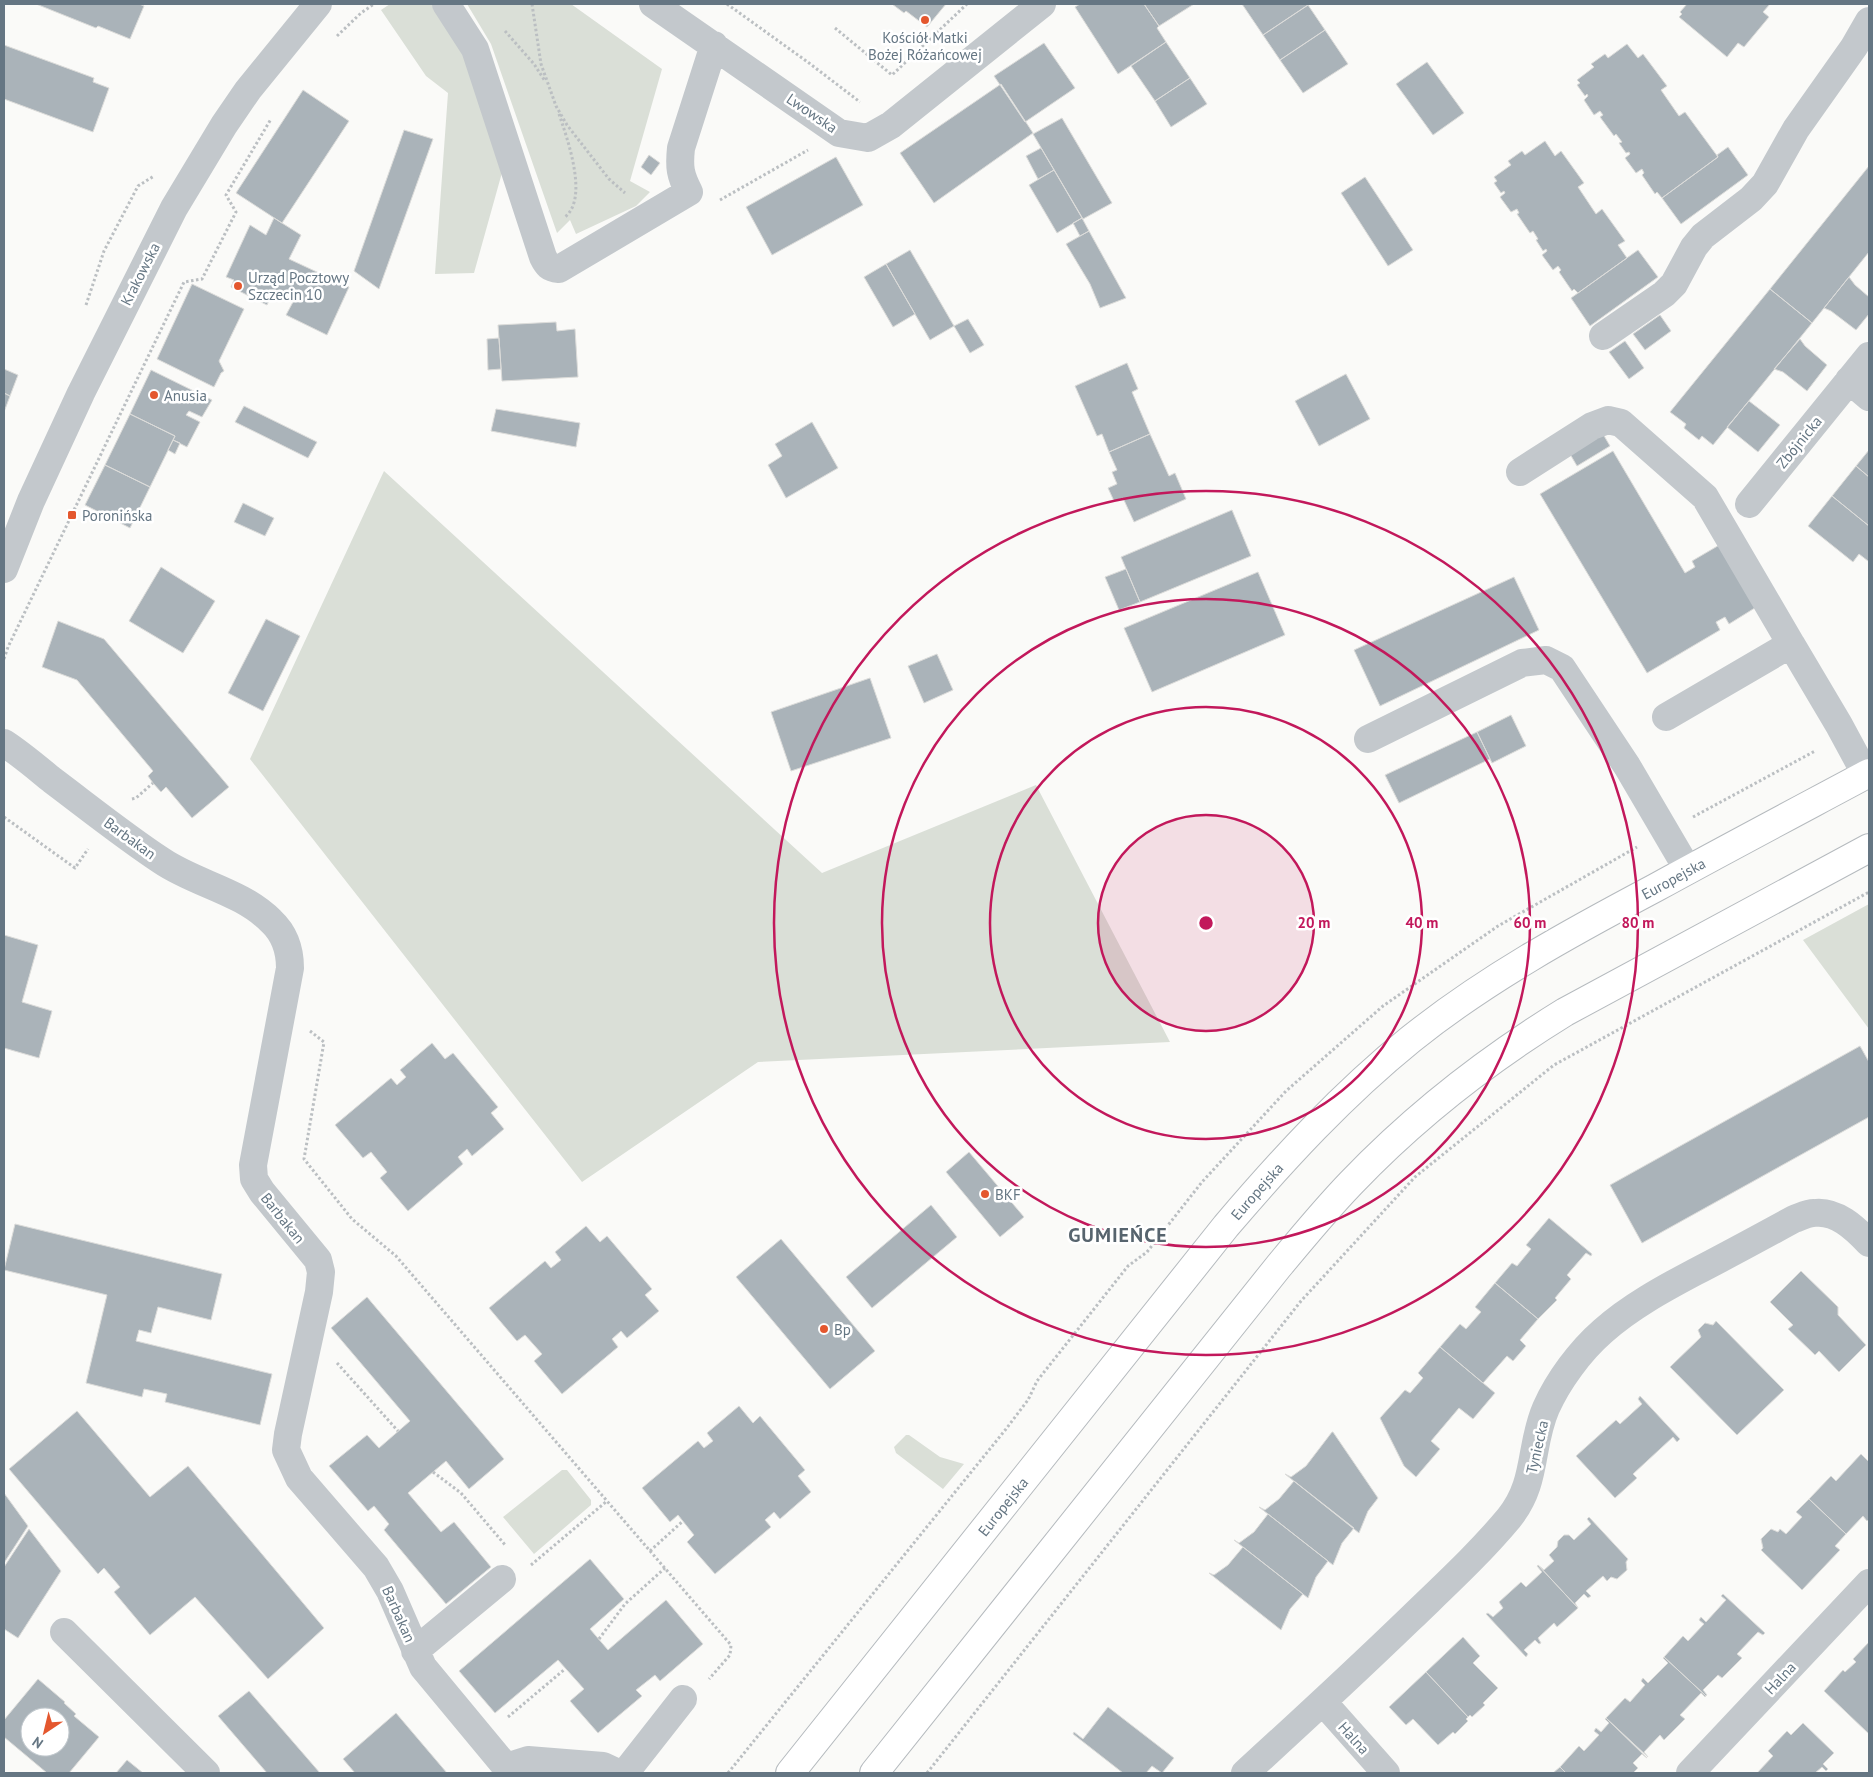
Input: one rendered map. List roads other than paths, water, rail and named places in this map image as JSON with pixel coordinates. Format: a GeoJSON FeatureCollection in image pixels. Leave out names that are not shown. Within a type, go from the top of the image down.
{"type":"FeatureCollection","features":[{"type":"Feature","properties":{"kind":"main road","name":"Europejska"},"geometry":{"type":"LineString","coordinates":[[790,1773],[1226,1226],[1287,1157],[1330,1113],[1392,1055],[1463,1000],[1516,965],[1570,933],[1868,774]]}},
{"type":"Feature","properties":{"kind":"main road"},"geometry":{"type":"LineString","coordinates":[[874,1773],[1289,1253],[1351,1182],[1385,1150],[1444,1097],[1522,1038],[1565,1012],[1869,848]]}},
{"type":"Feature","properties":{"kind":"street","name":"Krakowska"},"geometry":{"type":"LineString","coordinates":[[4,569],[31,501],[81,393],[174,208],[224,124],[248,90],[318,4]]}},
{"type":"Feature","properties":{"kind":"street"},"geometry":{"type":"LineString","coordinates":[[446,4],[475,48],[546,264],[558,269],[689,192],[681,176],[679,165],[681,148],[714,45]]}},
{"type":"Feature","properties":{"kind":"street","name":"Lwowska"},"geometry":{"type":"LineString","coordinates":[[652,4],[839,133],[868,138],[891,125],[1042,4]]}},
{"type":"Feature","properties":{"kind":"street"},"geometry":{"type":"LineString","coordinates":[[1603,336],[1664,294],[1674,284],[1694,247],[1704,236],[1751,199],[1765,184],[1796,129],[1854,47],[1869,21]]}},
{"type":"Feature","properties":{"kind":"street","name":"Zbójnicka"},"geometry":{"type":"LineString","coordinates":[[1749,504],[1859,388],[1869,356]]}},
{"type":"Feature","properties":{"kind":"street"},"geometry":{"type":"LineString","coordinates":[[1520,472],[1592,426],[1608,420],[1621,423],[1705,498],[1868,774]]}},
{"type":"Feature","properties":{"kind":"street"},"geometry":{"type":"LineString","coordinates":[[1666,717],[1791,644]]}},
{"type":"Feature","properties":{"kind":"street"},"geometry":{"type":"LineString","coordinates":[[1368,739],[1522,663],[1546,660],[1562,668],[1614,745],[1661,821],[1688,870]]}},
{"type":"Feature","properties":{"kind":"street","name":"Barbakan"},"geometry":{"type":"LineString","coordinates":[[4,743],[162,862],[257,909],[271,920],[285,939],[290,954],[290,968],[253,1165],[254,1179],[262,1192],[318,1260],[321,1272],[319,1292],[286,1450],[298,1478],[376,1567],[390,1591],[423,1667],[509,1770],[528,1760],[604,1766],[618,1773]]}},
{"type":"Feature","properties":{"kind":"street","name":"Tyniecka"},"geometry":{"type":"LineString","coordinates":[[1245,1773],[1323,1702],[1449,1581],[1510,1516],[1523,1496],[1530,1478],[1537,1436],[1546,1409],[1560,1382],[1580,1355],[1603,1330],[1651,1296],[1794,1219],[1814,1212],[1830,1214],[1857,1230],[1869,1243]]}},
{"type":"Feature","properties":{"kind":"street"},"geometry":{"type":"LineString","coordinates":[[415,1651],[502,1579]]}},
{"type":"Feature","properties":{"kind":"street","name":"Halna"},"geometry":{"type":"LineString","coordinates":[[1690,1773],[1869,1583]]}},
{"type":"Feature","properties":{"kind":"street"},"geometry":{"type":"LineString","coordinates":[[64,1632],[206,1773]]}},
{"type":"Feature","properties":{"kind":"street"},"geometry":{"type":"LineString","coordinates":[[625,1773],[683,1699]]}},
{"type":"Feature","properties":{"kind":"street","name":"Halna"},"geometry":{"type":"LineString","coordinates":[[1323,1702],[1386,1773]]}},
{"type":"Feature","properties":{"kind":"place","name":"Kościół Matki Bożej Różańcowej"},"geometry":{"type":"Point","coordinates":[925,20]}},
{"type":"Feature","properties":{"kind":"place","name":"Urząd Pocztowy Szczecin 10"},"geometry":{"type":"Point","coordinates":[238,286]}},
{"type":"Feature","properties":{"kind":"place","name":"Anusia"},"geometry":{"type":"Point","coordinates":[154,395]}},
{"type":"Feature","properties":{"kind":"place","name":"Poronińska"},"geometry":{"type":"Point","coordinates":[72,515]}},
{"type":"Feature","properties":{"kind":"place","name":"BKF"},"geometry":{"type":"Point","coordinates":[985,1194]}},
{"type":"Feature","properties":{"kind":"place","name":"Bp"},"geometry":{"type":"Point","coordinates":[824,1329]}},
{"type":"Feature","properties":{"kind":"district","name":"GUMIEŃCE"},"geometry":{"type":"Point","coordinates":[1118,1235]}}]}
